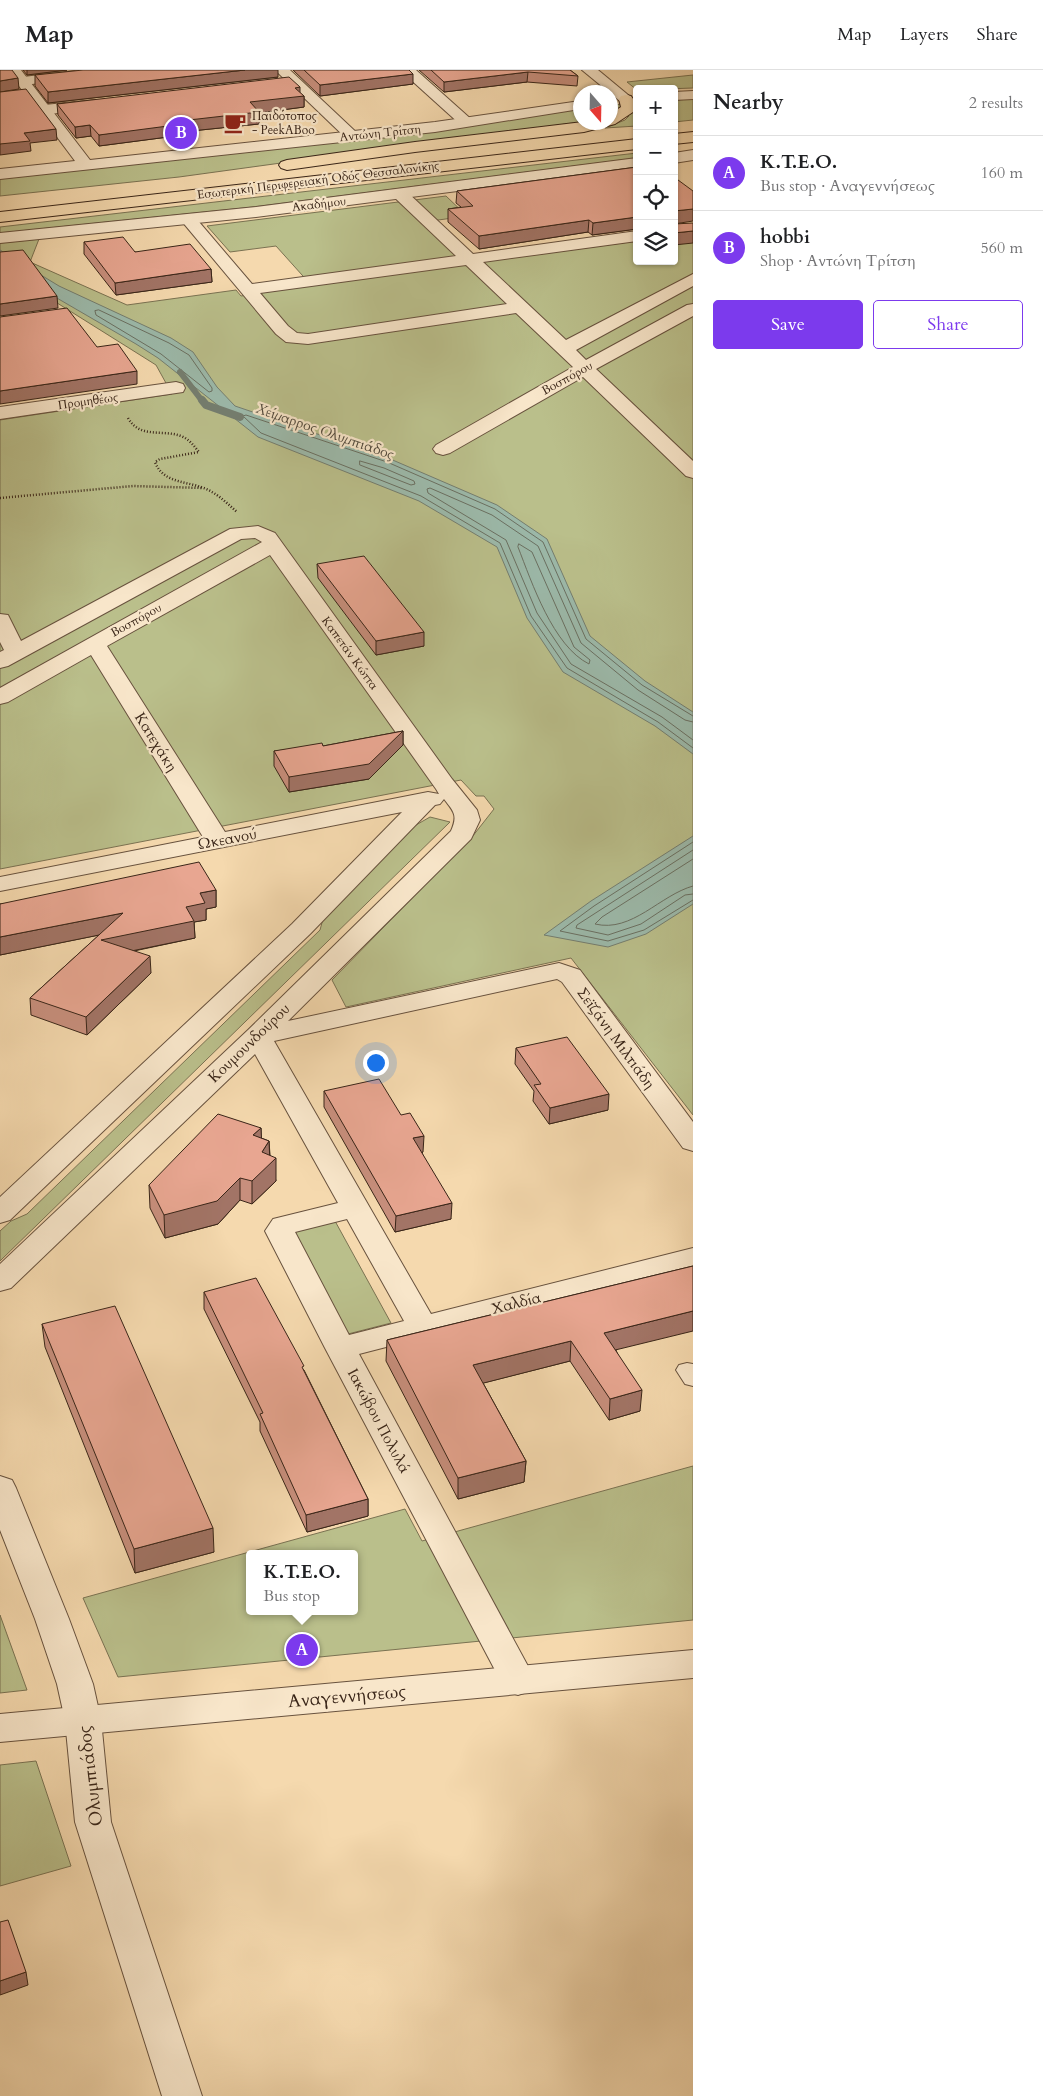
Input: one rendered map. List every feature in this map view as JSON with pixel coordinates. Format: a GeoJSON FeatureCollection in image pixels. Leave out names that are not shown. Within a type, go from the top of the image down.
{"type":"FeatureCollection","features":[{"type":"Feature","properties":{"kind":"highway"},"geometry":{"type":"LineString","coordinates":[[618,115],[628,109],[629,104],[624,100]]}},
{"type":"Feature","properties":{"kind":"highway"},"geometry":{"type":"LineString","coordinates":[[268,168],[416,147],[573,128]]}},
{"type":"Feature","properties":{"kind":"highway"},"geometry":{"type":"LineString","coordinates":[[678,131],[693,129]]}},
{"type":"Feature","properties":{"kind":"highway","name":"Εσωτερική Περιφερειακή Οδός Θεσσαλονίκης"},"geometry":{"type":"LineString","coordinates":[[0,208],[633,136]]}},
{"type":"Feature","properties":{"kind":"highway"},"geometry":{"type":"LineString","coordinates":[[678,139],[693,137]]}},
{"type":"Feature","properties":{"kind":"highway","name":"Εσωτερική Περιφερειακή Οδός Θεσσαλονίκης"},"geometry":{"type":"LineString","coordinates":[[0,217],[633,144]]}},
{"type":"Feature","properties":{"kind":"highway"},"geometry":{"type":"LineString","coordinates":[[40,204],[57,198],[193,180]]}},
{"type":"Feature","properties":{"kind":"street"},"geometry":{"type":"LineString","coordinates":[[23,82],[123,70]]}},
{"type":"Feature","properties":{"kind":"street"},"geometry":{"type":"LineString","coordinates":[[407,70],[467,123]]}},
{"type":"Feature","properties":{"kind":"street"},"geometry":{"type":"LineString","coordinates":[[589,70],[624,100]]}},
{"type":"Feature","properties":{"kind":"street"},"geometry":{"type":"LineString","coordinates":[[278,77],[294,81],[352,136]]}},
{"type":"Feature","properties":{"kind":"street"},"geometry":{"type":"LineString","coordinates":[[16,95],[23,82]]}},
{"type":"Feature","properties":{"kind":"street"},"geometry":{"type":"LineString","coordinates":[[23,82],[86,164]]}},
{"type":"Feature","properties":{"kind":"street"},"geometry":{"type":"LineString","coordinates":[[678,96],[693,95]]}},
{"type":"Feature","properties":{"kind":"street"},"geometry":{"type":"LineString","coordinates":[[44,110],[112,102]]}},
{"type":"Feature","properties":{"kind":"street","name":"Αντώνη Τρίτση"},"geometry":{"type":"LineString","coordinates":[[0,174],[467,123],[573,106]]}},
{"type":"Feature","properties":{"kind":"street"},"geometry":{"type":"LineString","coordinates":[[678,157],[693,155]]}},
{"type":"Feature","properties":{"kind":"street","name":"Ακαδήμου"},"geometry":{"type":"LineString","coordinates":[[0,238],[188,219],[400,194],[633,163]]}},
{"type":"Feature","properties":{"kind":"street"},"geometry":{"type":"LineString","coordinates":[[400,194],[565,348],[693,472]]}},
{"type":"Feature","properties":{"kind":"street"},"geometry":{"type":"LineString","coordinates":[[188,219],[282,330],[292,338],[299,339],[520,307]]}},
{"type":"Feature","properties":{"kind":"street"},"geometry":{"type":"LineString","coordinates":[[248,290],[633,237]]}},
{"type":"Feature","properties":{"kind":"street","name":"Βοσπόρου"},"geometry":{"type":"LineString","coordinates":[[565,348],[693,279]]}},
{"type":"Feature","properties":{"kind":"street","name":"Βοσπόρου"},"geometry":{"type":"LineString","coordinates":[[443,449],[693,309]]}},
{"type":"Feature","properties":{"kind":"street","name":"Προμηθέως"},"geometry":{"type":"LineString","coordinates":[[0,413],[169,389]]}},
{"type":"Feature","properties":{"kind":"street","name":"Βοσπόρου"},"geometry":{"type":"LineString","coordinates":[[8,656],[237,533]]}},
{"type":"Feature","properties":{"kind":"street","name":"Καπετάν Κώττα"},"geometry":{"type":"LineString","coordinates":[[237,533],[262,533],[268,537],[453,794]]}},
{"type":"Feature","properties":{"kind":"street","name":"Βοσπόρου"},"geometry":{"type":"LineString","coordinates":[[0,697],[272,544]]}},
{"type":"Feature","properties":{"kind":"street"},"geometry":{"type":"LineString","coordinates":[[0,620],[8,656]]}},
{"type":"Feature","properties":{"kind":"street","name":"Κατεχάκη"},"geometry":{"type":"LineString","coordinates":[[94,643],[218,841]]}},
{"type":"Feature","properties":{"kind":"street","name":"Ωκεανού"},"geometry":{"type":"LineString","coordinates":[[0,884],[453,794]]}},
{"type":"Feature","properties":{"kind":"street","name":"Κουμουνδούρου"},"geometry":{"type":"LineString","coordinates":[[0,1281],[258,1036],[462,834],[466,826],[467,815],[453,794]]}},
{"type":"Feature","properties":{"kind":"street"},"geometry":{"type":"LineString","coordinates":[[0,1213],[301,929],[428,800]]}},
{"type":"Feature","properties":{"kind":"street","name":"Σεϊζάνη Μιλτιάδη"},"geometry":{"type":"LineString","coordinates":[[258,1036],[552,971],[566,973],[571,976],[693,1142]]}},
{"type":"Feature","properties":{"kind":"street"},"geometry":{"type":"LineString","coordinates":[[258,1036],[423,1327]]}},
{"type":"Feature","properties":{"kind":"street","name":"Ιακώβου Πολυλά"},"geometry":{"type":"LineString","coordinates":[[355,1208],[283,1226],[280,1231],[340,1348],[518,1681]]}},
{"type":"Feature","properties":{"kind":"street","name":"Χαλδία"},"geometry":{"type":"LineString","coordinates":[[340,1348],[693,1258]]}},
{"type":"Feature","properties":{"kind":"street","name":"Ολυμπιάδος"},"geometry":{"type":"LineString","coordinates":[[0,1488],[66,1657],[83,1720],[93,1822],[182,2096]]}},
{"type":"Feature","properties":{"kind":"street","name":"Αναγεννήσεως"},"geometry":{"type":"LineString","coordinates":[[0,1728],[693,1664]]}},
{"type":"Feature","properties":{"kind":"path"},"geometry":{"type":"LineString","coordinates":[[169,389],[128,408],[127,414],[130,423],[141,431],[183,436],[194,445],[199,452],[189,456],[164,457],[155,462],[158,470],[165,477],[206,488],[237,510],[237,533]]}},
{"type":"Feature","properties":{"kind":"path"},"geometry":{"type":"LineString","coordinates":[[0,498],[133,486],[206,488]]}},
{"type":"Feature","properties":{"kind":"green space"},"geometry":{"type":"Polygon","coordinates":[[[693,75],[693,88],[678,89],[678,85],[633,85],[633,87],[627,82],[693,75]]]}},
{"type":"Feature","properties":{"kind":"green space"},"geometry":{"type":"Polygon","coordinates":[[[693,99],[693,120],[678,122],[678,100],[693,99]]]}},
{"type":"Feature","properties":{"kind":"green space"},"geometry":{"type":"Polygon","coordinates":[[[633,103],[633,126],[618,127],[618,123],[629,116],[618,117],[618,104],[633,103]]]}},
{"type":"Feature","properties":{"kind":"green space"},"geometry":{"type":"Polygon","coordinates":[[[573,110],[573,123],[179,177],[0,196],[0,179],[473,125],[573,110]]]}},
{"type":"Feature","properties":{"kind":"green space"},"geometry":{"type":"Polygon","coordinates":[[[633,153],[633,159],[253,207],[0,233],[0,227],[633,153]]]}},
{"type":"Feature","properties":{"kind":"green space"},"geometry":{"type":"Polygon","coordinates":[[[446,196],[467,216],[424,222],[465,264],[633,242],[633,265],[678,265],[678,236],[693,234],[693,1115],[571,958],[346,1007],[332,980],[472,837],[494,809],[484,796],[476,796],[461,780],[0,869],[0,420],[172,394],[156,365],[3,269],[0,265],[0,243],[39,239],[30,262],[127,305],[236,290],[241,296],[311,285],[276,246],[230,252],[207,226],[446,196]]]}},
{"type":"Feature","properties":{"kind":"green space"},"geometry":{"type":"Polygon","coordinates":[[[430,817],[450,822],[0,1261],[0,1231],[11,1221],[27,1214],[320,930],[323,919],[416,825],[430,817]]]}},
{"type":"Feature","properties":{"kind":"green space"},"geometry":{"type":"Polygon","coordinates":[[[335,1221],[391,1323],[348,1334],[294,1231],[335,1221]]]}},
{"type":"Feature","properties":{"kind":"green space"},"geometry":{"type":"Polygon","coordinates":[[[693,1466],[693,1620],[118,1677],[83,1598],[246,1553],[246,1615],[358,1615],[358,1550],[257,1550],[405,1509],[422,1541],[693,1466]]]}},
{"type":"Feature","properties":{"kind":"green space"},"geometry":{"type":"Polygon","coordinates":[[[0,1615],[27,1690],[0,1693],[0,1615]]]}},
{"type":"Feature","properties":{"kind":"green space"},"geometry":{"type":"Polygon","coordinates":[[[36,1761],[71,1866],[0,1886],[0,1765],[36,1761]]]}},
{"type":"Feature","properties":{"kind":"water"},"geometry":{"type":"Polygon","coordinates":[[[0,250],[59,286],[171,338],[193,352],[217,387],[235,406],[388,458],[497,505],[547,539],[590,636],[645,681],[693,712],[693,754],[655,726],[563,672],[527,618],[497,547],[419,501],[258,437],[158,358],[0,265],[0,250]]]}},
{"type":"Feature","properties":{"kind":"water"},"geometry":{"type":"Polygon","coordinates":[[[693,836],[693,904],[646,934],[608,947],[544,935],[591,901],[693,836]]]}},
{"type":"Feature","properties":{"kind":"building"},"geometry":{"type":"Polygon","coordinates":[[[0,70],[12,70],[18,78],[0,81],[0,70]]]}},
{"type":"Feature","properties":{"kind":"building"},"geometry":{"type":"Polygon","coordinates":[[[83,70],[245,70],[48,92],[35,75],[83,70]]]}},
{"type":"Feature","properties":{"kind":"building"},"geometry":{"type":"Polygon","coordinates":[[[304,70],[409,70],[413,74],[320,85],[304,70]]]}},
{"type":"Feature","properties":{"kind":"building"},"geometry":{"type":"Polygon","coordinates":[[[431,70],[570,70],[578,76],[528,72],[444,82],[431,70]]]}},
{"type":"Feature","properties":{"kind":"building"},"geometry":{"type":"Polygon","coordinates":[[[289,77],[300,87],[295,88],[304,96],[250,102],[259,112],[189,120],[191,123],[99,135],[90,125],[75,127],[57,104],[289,77]]]}},
{"type":"Feature","properties":{"kind":"building"},"geometry":{"type":"Polygon","coordinates":[[[26,89],[56,129],[24,133],[30,141],[0,144],[0,92],[26,89]]]}},
{"type":"Feature","properties":{"kind":"building"},"geometry":{"type":"Polygon","coordinates":[[[633,168],[633,218],[593,223],[589,220],[479,236],[448,209],[473,206],[457,191],[633,168]]]}},
{"type":"Feature","properties":{"kind":"building"},"geometry":{"type":"Polygon","coordinates":[[[678,180],[693,191],[693,209],[678,211],[678,180]]]}},
{"type":"Feature","properties":{"kind":"building"},"geometry":{"type":"Polygon","coordinates":[[[693,223],[693,231],[678,233],[678,224],[693,223]]]}},
{"type":"Feature","properties":{"kind":"building"},"geometry":{"type":"Polygon","coordinates":[[[123,237],[135,252],[190,244],[211,269],[115,283],[84,242],[123,237]]]}},
{"type":"Feature","properties":{"kind":"building"},"geometry":{"type":"Polygon","coordinates":[[[23,250],[57,296],[0,304],[0,252],[23,250]]]}},
{"type":"Feature","properties":{"kind":"building"},"geometry":{"type":"Polygon","coordinates":[[[67,308],[97,347],[118,344],[137,371],[0,391],[0,317],[67,308]]]}},
{"type":"Feature","properties":{"kind":"building"},"geometry":{"type":"Polygon","coordinates":[[[364,556],[424,632],[376,641],[317,564],[364,556]]]}},
{"type":"Feature","properties":{"kind":"building"},"geometry":{"type":"Polygon","coordinates":[[[403,731],[369,764],[289,777],[274,751],[322,743],[323,746],[403,731]]]}},
{"type":"Feature","properties":{"kind":"building"},"geometry":{"type":"Polygon","coordinates":[[[199,862],[216,890],[200,893],[205,903],[186,907],[194,921],[101,940],[150,956],[86,1017],[30,998],[123,913],[0,937],[0,904],[199,862]]]}},
{"type":"Feature","properties":{"kind":"building"},"geometry":{"type":"Polygon","coordinates":[[[567,1037],[609,1094],[550,1108],[534,1085],[541,1084],[516,1048],[567,1037]]]}},
{"type":"Feature","properties":{"kind":"building"},"geometry":{"type":"Polygon","coordinates":[[[379,1079],[401,1115],[410,1113],[424,1136],[413,1138],[452,1203],[396,1216],[324,1091],[379,1079]]]}},
{"type":"Feature","properties":{"kind":"building"},"geometry":{"type":"Polygon","coordinates":[[[218,1114],[261,1128],[253,1135],[269,1141],[262,1152],[276,1158],[252,1181],[240,1178],[217,1201],[164,1215],[149,1185],[218,1114]]]}},
{"type":"Feature","properties":{"kind":"building"},"geometry":{"type":"Polygon","coordinates":[[[693,1266],[693,1311],[604,1333],[642,1390],[610,1399],[571,1341],[473,1365],[526,1461],[458,1478],[387,1340],[693,1266]]]}},
{"type":"Feature","properties":{"kind":"building"},"geometry":{"type":"Polygon","coordinates":[[[256,1278],[304,1366],[302,1367],[368,1499],[306,1515],[260,1414],[263,1413],[204,1292],[256,1278]]]}},
{"type":"Feature","properties":{"kind":"building"},"geometry":{"type":"Polygon","coordinates":[[[115,1306],[213,1528],[134,1549],[42,1324],[115,1306]]]}},
{"type":"Feature","properties":{"kind":"building"},"geometry":{"type":"Polygon","coordinates":[[[8,1920],[26,1972],[0,1981],[0,1922],[8,1920]]]}},
{"type":"Feature","properties":{"kind":"waterway","name":"Χείμαρρος Ολυμπιάδος"},"geometry":{"type":"LineString","coordinates":[[180,372],[203,402]]}},
{"type":"Feature","properties":{"kind":"waterway","name":"Χείμαρρος Ολυμπιάδος"},"geometry":{"type":"LineString","coordinates":[[202,400],[206,405],[240,417]]}},
{"type":"Feature","properties":{"kind":"place","name":"Παιδότοπος - PeekABoo"},"geometry":{"type":"Point","coordinates":[235,123]}},
{"type":"Feature","properties":{"kind":"place","name":"hobbi"},"geometry":{"type":"Point","coordinates":[181,133]}},
{"type":"Feature","properties":{"kind":"place","name":"K.T.E.O."},"geometry":{"type":"Point","coordinates":[302,1650]}}]}
